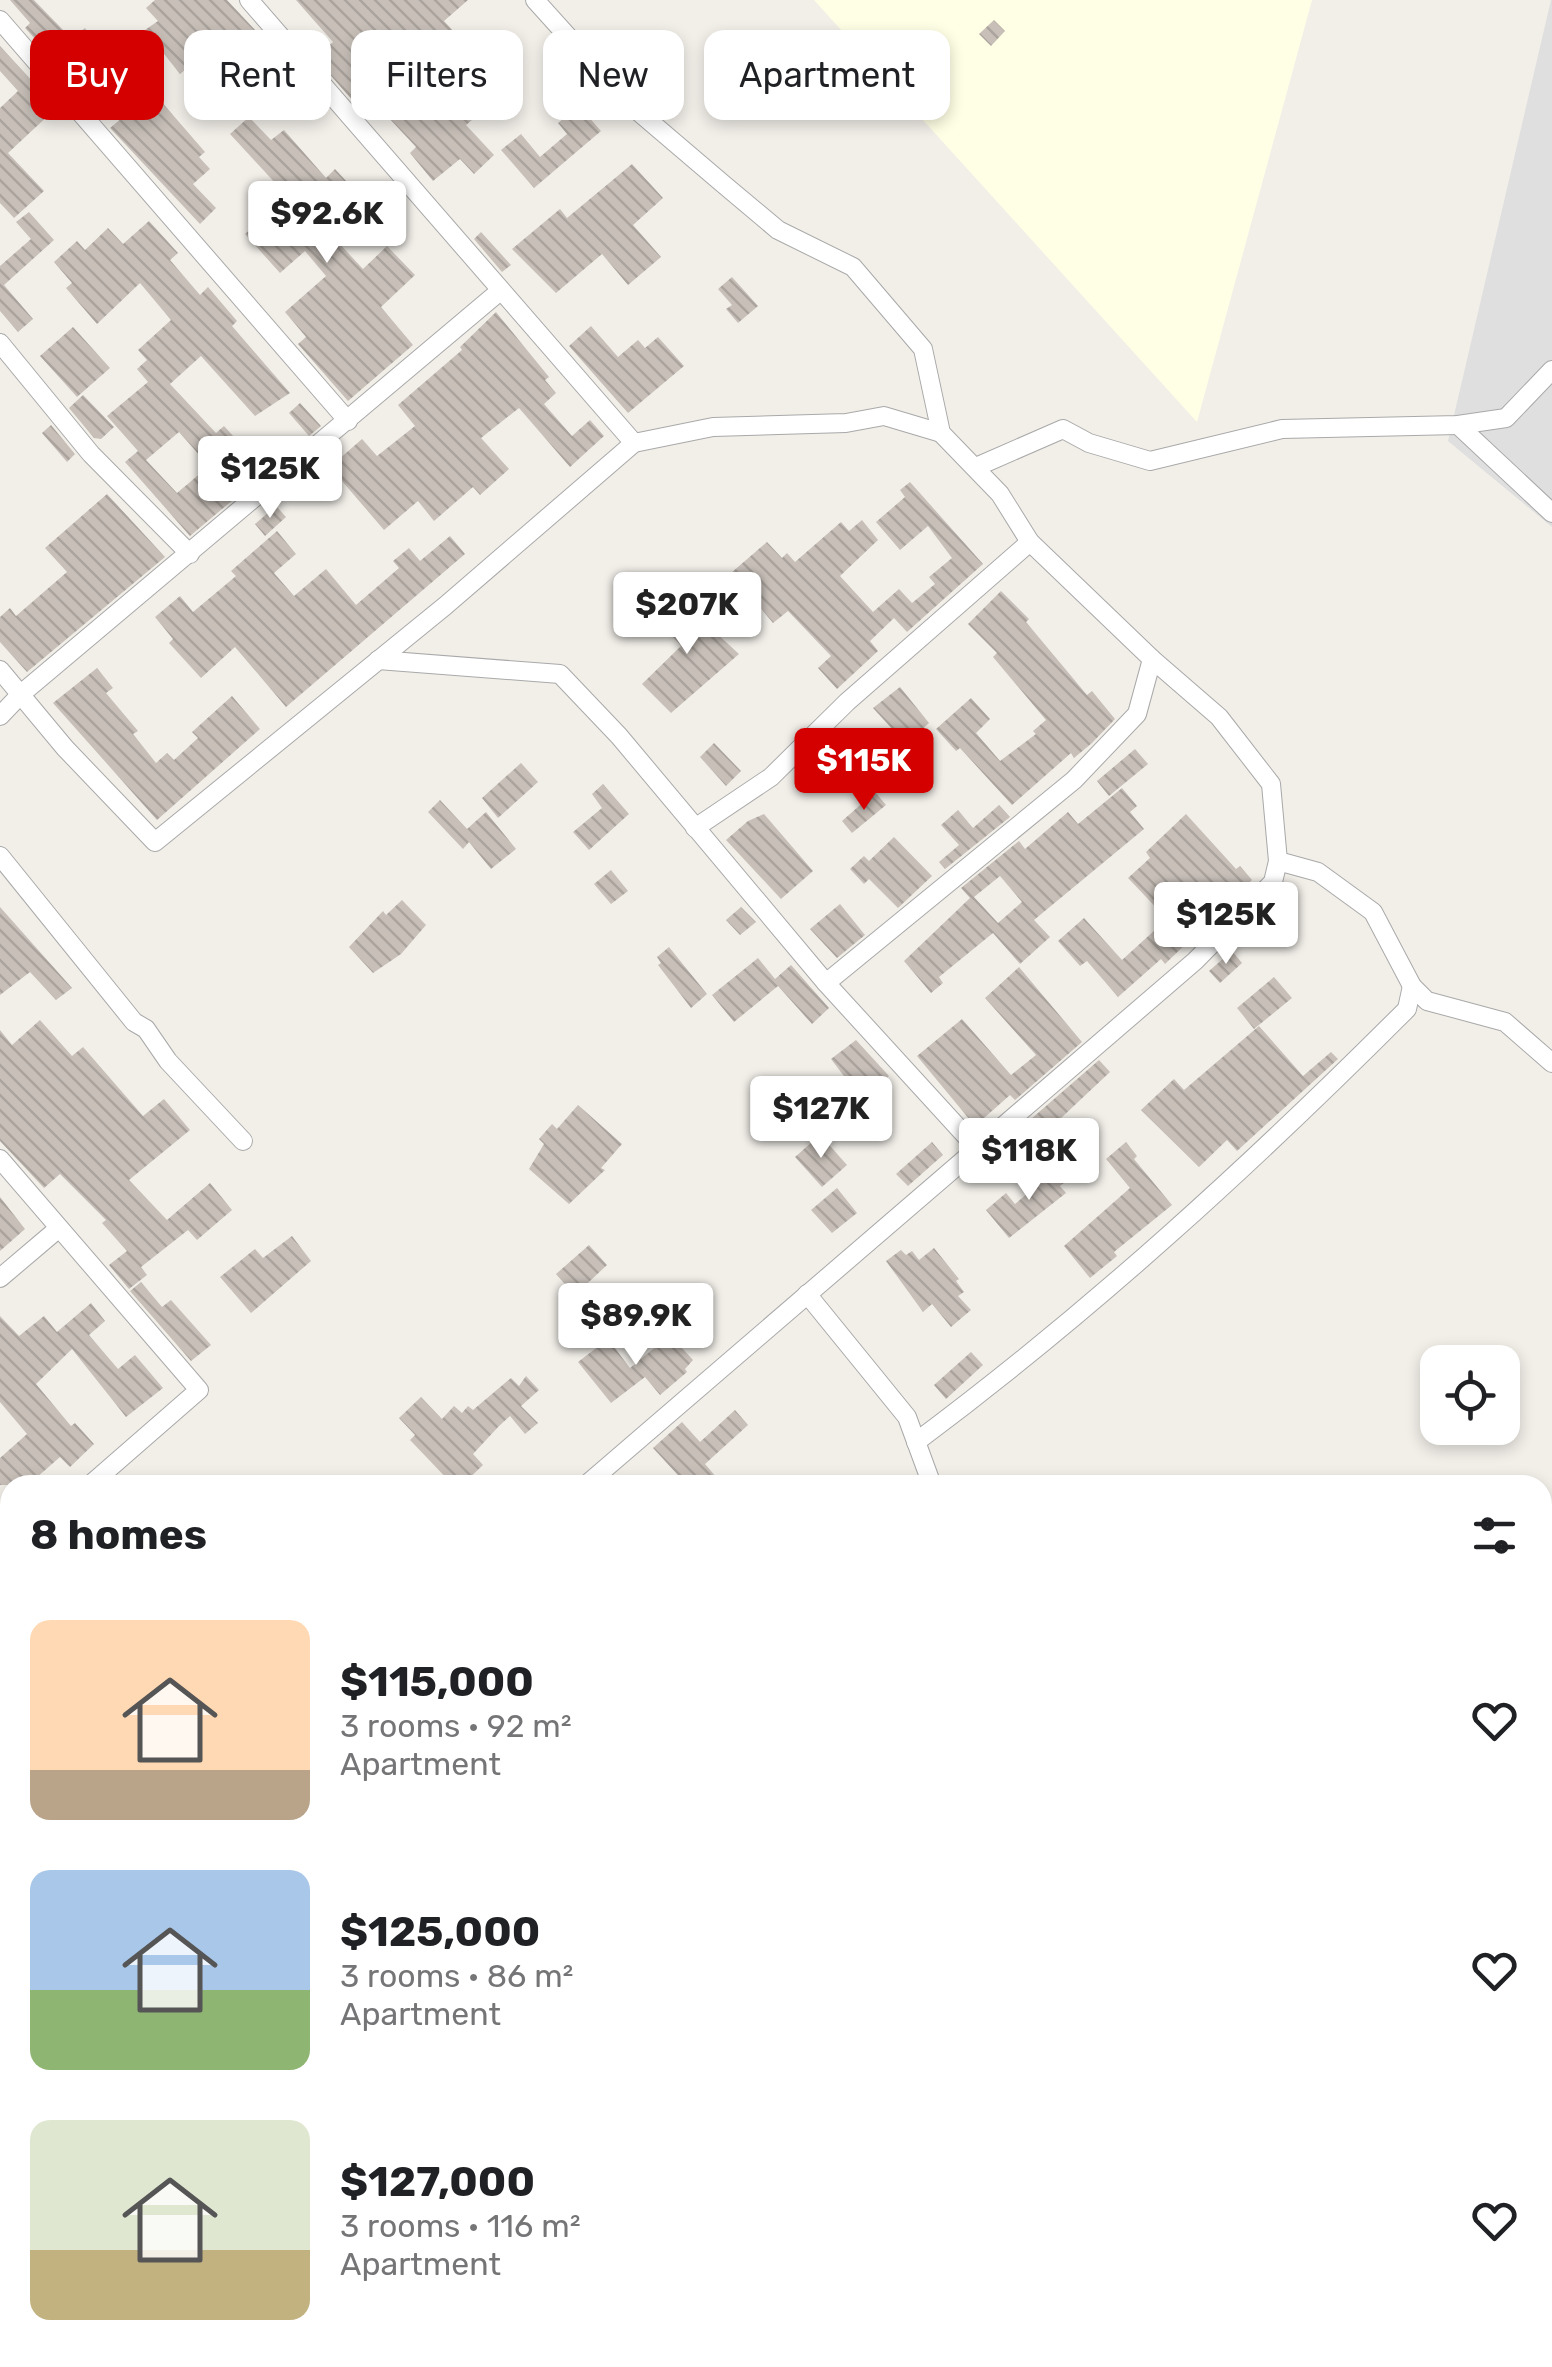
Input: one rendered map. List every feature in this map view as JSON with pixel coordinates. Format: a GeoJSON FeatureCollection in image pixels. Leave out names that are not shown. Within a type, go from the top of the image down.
{"type":"FeatureCollection","features":[{"type":"Feature","properties":{"kind":"street"},"geometry":{"type":"LineString","coordinates":[[249,0],[634,443]]}},
{"type":"Feature","properties":{"kind":"street"},"geometry":{"type":"LineString","coordinates":[[535,0],[628,102],[722,184],[778,230],[853,267],[923,349],[941,434]]}},
{"type":"Feature","properties":{"kind":"street"},"geometry":{"type":"LineString","coordinates":[[0,20],[348,421]]}},
{"type":"Feature","properties":{"kind":"street"},"geometry":{"type":"LineString","coordinates":[[0,716],[21,694],[500,292]]}},
{"type":"Feature","properties":{"kind":"street"},"geometry":{"type":"LineString","coordinates":[[0,343],[91,454],[190,554]]}},
{"type":"Feature","properties":{"kind":"street"},"geometry":{"type":"LineString","coordinates":[[976,467],[1063,429],[1090,443],[1150,461],[1282,428],[1458,425],[1506,418],[1552,370]]}},
{"type":"Feature","properties":{"kind":"street"},"geometry":{"type":"LineString","coordinates":[[0,670],[155,842],[634,443],[713,426],[846,424],[884,416],[941,434],[976,467],[1000,494],[1030,542],[1152,659],[1219,716],[1271,784],[1278,861],[1273,882],[1195,961],[975,1146],[598,1475]]}},
{"type":"Feature","properties":{"kind":"street"},"geometry":{"type":"LineString","coordinates":[[1458,425],[1552,513]]}},
{"type":"Feature","properties":{"kind":"street"},"geometry":{"type":"LineString","coordinates":[[695,828],[771,777],[848,702],[1030,542]]}},
{"type":"Feature","properties":{"kind":"street"},"geometry":{"type":"LineString","coordinates":[[826,982],[1074,780],[1137,714],[1152,659]]}},
{"type":"Feature","properties":{"kind":"street"},"geometry":{"type":"LineString","coordinates":[[378,660],[560,674],[826,982],[975,1146]]}},
{"type":"Feature","properties":{"kind":"street"},"geometry":{"type":"LineString","coordinates":[[0,856],[134,1022],[146,1029],[168,1061],[243,1140]]}},
{"type":"Feature","properties":{"kind":"street"},"geometry":{"type":"LineString","coordinates":[[1278,861],[1318,872],[1373,912],[1412,986],[1427,1001],[1505,1022],[1552,1062]]}},
{"type":"Feature","properties":{"kind":"street"},"geometry":{"type":"LineString","coordinates":[[916,1442],[1071,1322],[1264,1150],[1408,1008],[1412,986]]}},
{"type":"Feature","properties":{"kind":"street"},"geometry":{"type":"LineString","coordinates":[[0,1159],[200,1390],[102,1475]]}},
{"type":"Feature","properties":{"kind":"street"},"geometry":{"type":"LineString","coordinates":[[0,1278],[59,1228]]}},
{"type":"Feature","properties":{"kind":"street"},"geometry":{"type":"LineString","coordinates":[[807,1294],[907,1417],[928,1475]]}},
{"type":"Feature","properties":{"kind":"shaded area"},"geometry":{"type":"Polygon","coordinates":[[[814,0],[1312,0],[1197,422],[923,120],[950,120],[950,30],[841,30],[814,0]]]}},
{"type":"Feature","properties":{"kind":"shaded area"},"geometry":{"type":"Polygon","coordinates":[[[1552,0],[1552,527],[1448,441],[1552,0]]]}},
{"type":"Feature","properties":{"kind":"building"},"geometry":{"type":"Polygon","coordinates":[[[10,0],[34,0],[63,30],[30,30],[30,33],[25,28],[30,23],[10,0]]]}},
{"type":"Feature","properties":{"kind":"building"},"geometry":{"type":"Polygon","coordinates":[[[155,0],[227,0],[255,30],[184,30],[184,71],[180,74],[164,54],[164,30],[145,30],[158,21],[146,8],[155,0]]]}},
{"type":"Feature","properties":{"kind":"building"},"geometry":{"type":"Polygon","coordinates":[[[296,0],[468,0],[444,21],[452,30],[351,30],[351,99],[331,76],[331,30],[322,30],[296,0]]]}},
{"type":"Feature","properties":{"kind":"building"},"geometry":{"type":"Polygon","coordinates":[[[994,20],[1005,31],[991,46],[979,34],[994,20]]]}},
{"type":"Feature","properties":{"kind":"building"},"geometry":{"type":"Polygon","coordinates":[[[0,46],[30,78],[30,120],[43,120],[8,153],[44,191],[14,218],[0,203],[0,108],[18,91],[0,71],[0,46]]]}},
{"type":"Feature","properties":{"kind":"building"},"geometry":{"type":"Polygon","coordinates":[[[164,105],[205,152],[199,157],[210,169],[193,184],[216,208],[200,224],[110,128],[120,120],[164,120],[164,105]]]}},
{"type":"Feature","properties":{"kind":"building"},"geometry":{"type":"Polygon","coordinates":[[[246,120],[252,120],[271,140],[284,130],[326,178],[335,169],[362,198],[337,220],[347,231],[337,241],[363,269],[387,246],[415,275],[381,307],[413,345],[348,401],[298,344],[306,337],[285,312],[326,276],[305,251],[280,273],[245,234],[288,197],[230,134],[246,120]]]}},
{"type":"Feature","properties":{"kind":"building"},"geometry":{"type":"Polygon","coordinates":[[[391,120],[472,120],[466,125],[494,155],[474,174],[460,159],[433,181],[410,153],[416,147],[391,120]]]}},
{"type":"Feature","properties":{"kind":"building"},"geometry":{"type":"Polygon","coordinates":[[[591,120],[601,131],[534,188],[501,150],[521,134],[540,157],[567,134],[558,123],[591,120]]]}},
{"type":"Feature","properties":{"kind":"building"},"geometry":{"type":"Polygon","coordinates":[[[632,164],[663,198],[633,225],[661,257],[628,285],[602,254],[556,293],[512,249],[560,209],[567,218],[632,164]]]}},
{"type":"Feature","properties":{"kind":"building"},"geometry":{"type":"Polygon","coordinates":[[[29,212],[54,240],[4,285],[33,319],[18,332],[0,311],[0,266],[31,239],[16,222],[29,212]]]}},
{"type":"Feature","properties":{"kind":"building"},"geometry":{"type":"Polygon","coordinates":[[[149,221],[178,253],[170,260],[200,295],[208,287],[237,321],[232,326],[290,393],[255,416],[201,356],[170,384],[216,433],[224,426],[266,472],[190,536],[125,462],[138,451],[107,416],[148,382],[137,369],[147,360],[138,350],[171,320],[140,283],[97,324],[66,288],[72,283],[54,262],[77,241],[85,250],[108,228],[123,244],[149,221]],[[179,432],[146,460],[177,493],[209,466],[179,432]]]}},
{"type":"Feature","properties":{"kind":"building"},"geometry":{"type":"Polygon","coordinates":[[[481,232],[511,265],[502,272],[474,239],[481,232]]]}},
{"type":"Feature","properties":{"kind":"building"},"geometry":{"type":"Polygon","coordinates":[[[732,277],[758,306],[738,323],[726,309],[732,305],[718,289],[732,277]]]}},
{"type":"Feature","properties":{"kind":"building"},"geometry":{"type":"Polygon","coordinates":[[[496,312],[549,377],[545,380],[556,393],[544,404],[572,436],[590,420],[604,436],[570,467],[519,408],[481,438],[509,469],[480,495],[473,487],[434,521],[418,501],[384,530],[330,467],[362,439],[377,456],[415,426],[398,405],[462,350],[460,347],[496,312]]]}},
{"type":"Feature","properties":{"kind":"building"},"geometry":{"type":"Polygon","coordinates":[[[591,326],[618,357],[638,340],[645,348],[658,337],[684,366],[628,413],[569,346],[591,326]]]}},
{"type":"Feature","properties":{"kind":"building"},"geometry":{"type":"Polygon","coordinates":[[[73,327],[110,368],[77,397],[40,356],[73,327]]]}},
{"type":"Feature","properties":{"kind":"building"},"geometry":{"type":"Polygon","coordinates":[[[83,395],[114,427],[101,439],[94,438],[69,408],[83,395]]]}},
{"type":"Feature","properties":{"kind":"building"},"geometry":{"type":"Polygon","coordinates":[[[300,403],[321,426],[309,436],[289,413],[300,403]]]}},
{"type":"Feature","properties":{"kind":"building"},"geometry":{"type":"Polygon","coordinates":[[[51,425],[75,454],[67,462],[42,433],[51,425]]]}},
{"type":"Feature","properties":{"kind":"building"},"geometry":{"type":"Polygon","coordinates":[[[910,482],[983,564],[907,632],[894,618],[870,641],[878,651],[837,689],[818,668],[831,656],[788,611],[773,623],[731,573],[767,542],[782,558],[787,553],[795,562],[841,522],[849,531],[862,520],[878,540],[840,576],[873,612],[899,589],[912,603],[935,584],[929,577],[952,558],[928,526],[900,550],[876,522],[905,497],[900,490],[910,482]]]}},
{"type":"Feature","properties":{"kind":"building"},"geometry":{"type":"Polygon","coordinates":[[[107,494],[165,557],[27,672],[0,642],[0,617],[10,608],[16,616],[67,572],[45,548],[107,494]]]}},
{"type":"Feature","properties":{"kind":"building"},"geometry":{"type":"Polygon","coordinates":[[[276,506],[286,517],[265,536],[255,524],[276,506]]]}},
{"type":"Feature","properties":{"kind":"building"},"geometry":{"type":"Polygon","coordinates":[[[277,531],[296,554],[274,573],[294,596],[326,569],[356,605],[399,568],[393,561],[409,548],[420,561],[450,536],[465,554],[286,707],[235,647],[201,678],[169,643],[173,639],[155,617],[180,596],[193,612],[236,576],[231,571],[277,531]]]}},
{"type":"Feature","properties":{"kind":"building"},"geometry":{"type":"Polygon","coordinates":[[[1001,591],[1029,619],[1026,622],[1087,695],[1092,691],[1115,719],[1092,743],[1074,758],[1071,753],[1012,805],[960,748],[956,751],[936,729],[971,698],[990,719],[976,733],[1000,761],[1036,734],[1033,731],[1046,720],[993,657],[997,653],[968,624],[1001,591]]]}},
{"type":"Feature","properties":{"kind":"building"},"geometry":{"type":"Polygon","coordinates":[[[677,597],[739,654],[671,713],[642,684],[681,646],[655,617],[677,597]]]}},
{"type":"Feature","properties":{"kind":"building"},"geometry":{"type":"Polygon","coordinates":[[[97,668],[113,688],[106,693],[138,731],[133,734],[156,763],[167,753],[174,760],[198,738],[192,732],[232,696],[260,729],[157,820],[53,703],[97,668]]]}},
{"type":"Feature","properties":{"kind":"building"},"geometry":{"type":"Polygon","coordinates":[[[900,687],[929,723],[906,744],[873,708],[900,687]]]}},
{"type":"Feature","properties":{"kind":"building"},"geometry":{"type":"Polygon","coordinates":[[[714,743],[741,771],[726,786],[700,757],[714,743]]]}},
{"type":"Feature","properties":{"kind":"building"},"geometry":{"type":"Polygon","coordinates":[[[1135,749],[1148,764],[1109,796],[1097,781],[1135,749]]]}},
{"type":"Feature","properties":{"kind":"building"},"geometry":{"type":"Polygon","coordinates":[[[521,763],[538,782],[498,818],[482,798],[521,763]]]}},
{"type":"Feature","properties":{"kind":"building"},"geometry":{"type":"Polygon","coordinates":[[[603,784],[629,814],[589,850],[573,832],[602,808],[592,794],[603,784]]]}},
{"type":"Feature","properties":{"kind":"building"},"geometry":{"type":"Polygon","coordinates":[[[1122,788],[1137,806],[1130,812],[1144,829],[1034,920],[1050,937],[1020,964],[993,933],[939,977],[943,983],[931,993],[904,961],[970,898],[961,888],[1019,841],[1025,849],[1068,812],[1078,824],[1122,788]],[[1000,876],[974,897],[998,923],[1022,902],[1000,876]]]}},
{"type":"Feature","properties":{"kind":"building"},"geometry":{"type":"Polygon","coordinates":[[[875,792],[886,805],[852,833],[842,821],[875,792]]]}},
{"type":"Feature","properties":{"kind":"building"},"geometry":{"type":"Polygon","coordinates":[[[440,800],[467,829],[486,812],[516,849],[491,869],[469,842],[463,849],[428,812],[440,800]]]}},
{"type":"Feature","properties":{"kind":"building"},"geometry":{"type":"Polygon","coordinates":[[[999,805],[1010,817],[945,869],[939,862],[959,845],[941,825],[958,810],[973,828],[999,805]]]}},
{"type":"Feature","properties":{"kind":"building"},"geometry":{"type":"Polygon","coordinates":[[[764,814],[813,871],[781,899],[726,840],[748,821],[764,814]]]}},
{"type":"Feature","properties":{"kind":"building"},"geometry":{"type":"Polygon","coordinates":[[[1186,814],[1236,869],[1240,866],[1252,880],[1165,964],[1161,959],[1118,997],[1087,961],[1080,966],[1058,941],[1084,918],[1122,960],[1167,919],[1128,878],[1150,858],[1146,852],[1186,814]]]}},
{"type":"Feature","properties":{"kind":"building"},"geometry":{"type":"Polygon","coordinates":[[[894,837],[932,876],[898,908],[869,879],[864,884],[850,869],[864,856],[869,861],[894,837]]]}},
{"type":"Feature","properties":{"kind":"building"},"geometry":{"type":"Polygon","coordinates":[[[611,870],[628,891],[611,904],[594,884],[611,870]]]}},
{"type":"Feature","properties":{"kind":"building"},"geometry":{"type":"Polygon","coordinates":[[[402,900],[426,925],[401,954],[373,973],[349,947],[383,911],[386,915],[402,900]]]}},
{"type":"Feature","properties":{"kind":"building"},"geometry":{"type":"Polygon","coordinates":[[[840,904],[865,935],[837,958],[810,929],[840,904]]]}},
{"type":"Feature","properties":{"kind":"building"},"geometry":{"type":"Polygon","coordinates":[[[0,907],[72,988],[56,1000],[30,972],[0,995],[0,907]]]}},
{"type":"Feature","properties":{"kind":"building"},"geometry":{"type":"Polygon","coordinates":[[[741,907],[756,922],[740,935],[726,920],[741,907]]]}},
{"type":"Feature","properties":{"kind":"building"},"geometry":{"type":"Polygon","coordinates":[[[669,947],[707,994],[691,1008],[658,965],[661,963],[657,957],[669,947]]]}},
{"type":"Feature","properties":{"kind":"building"},"geometry":{"type":"Polygon","coordinates":[[[1232,951],[1242,963],[1220,983],[1209,971],[1232,951]]]}},
{"type":"Feature","properties":{"kind":"building"},"geometry":{"type":"Polygon","coordinates":[[[758,958],[775,979],[791,965],[829,1008],[812,1024],[778,986],[734,1022],[712,995],[758,958]]]}},
{"type":"Feature","properties":{"kind":"building"},"geometry":{"type":"Polygon","coordinates":[[[1019,967],[1082,1042],[1015,1100],[1010,1095],[975,1126],[917,1056],[962,1019],[1011,1075],[1036,1055],[985,998],[1019,967]]]}},
{"type":"Feature","properties":{"kind":"building"},"geometry":{"type":"Polygon","coordinates":[[[1274,977],[1292,998],[1254,1029],[1237,1008],[1274,977]]]}},
{"type":"Feature","properties":{"kind":"building"},"geometry":{"type":"Polygon","coordinates":[[[40,1020],[72,1056],[83,1047],[143,1116],[164,1099],[190,1130],[129,1180],[167,1220],[210,1183],[232,1210],[197,1240],[188,1230],[141,1267],[147,1275],[129,1289],[109,1265],[127,1251],[102,1223],[106,1220],[60,1174],[44,1188],[0,1141],[0,1030],[12,1045],[40,1020]]]}},
{"type":"Feature","properties":{"kind":"building"},"geometry":{"type":"Polygon","coordinates":[[[1259,1026],[1303,1076],[1331,1052],[1338,1059],[1237,1151],[1227,1140],[1199,1167],[1141,1110],[1174,1079],[1184,1090],[1259,1026]]]}},
{"type":"Feature","properties":{"kind":"building"},"geometry":{"type":"Polygon","coordinates":[[[856,1040],[889,1076],[862,1100],[831,1059],[856,1040]]]}},
{"type":"Feature","properties":{"kind":"building"},"geometry":{"type":"Polygon","coordinates":[[[1099,1060],[1110,1072],[1044,1134],[1031,1119],[1099,1060]]]}},
{"type":"Feature","properties":{"kind":"building"},"geometry":{"type":"Polygon","coordinates":[[[578,1105],[622,1144],[601,1168],[605,1170],[569,1204],[529,1169],[544,1144],[539,1139],[552,1124],[557,1129],[578,1105]]]}},
{"type":"Feature","properties":{"kind":"building"},"geometry":{"type":"Polygon","coordinates":[[[820,1135],[847,1165],[822,1187],[795,1157],[820,1135]]]}},
{"type":"Feature","properties":{"kind":"building"},"geometry":{"type":"Polygon","coordinates":[[[932,1142],[943,1155],[908,1186],[896,1174],[932,1142]]]}},
{"type":"Feature","properties":{"kind":"building"},"geometry":{"type":"Polygon","coordinates":[[[1126,1142],[1137,1156],[1134,1159],[1172,1205],[1114,1252],[1117,1256],[1090,1278],[1064,1246],[1130,1188],[1106,1159],[1126,1142]]]}},
{"type":"Feature","properties":{"kind":"building"},"geometry":{"type":"Polygon","coordinates":[[[1060,1165],[1071,1177],[1060,1186],[1066,1193],[1009,1238],[986,1210],[1006,1193],[1015,1204],[1060,1165]]]}},
{"type":"Feature","properties":{"kind":"building"},"geometry":{"type":"Polygon","coordinates":[[[837,1188],[857,1213],[832,1233],[811,1210],[837,1188]]]}},
{"type":"Feature","properties":{"kind":"building"},"geometry":{"type":"Polygon","coordinates":[[[0,1197],[25,1229],[0,1251],[0,1197]]]}},
{"type":"Feature","properties":{"kind":"building"},"geometry":{"type":"Polygon","coordinates":[[[292,1236],[311,1261],[251,1313],[220,1277],[255,1249],[263,1258],[292,1236]]]}},
{"type":"Feature","properties":{"kind":"building"},"geometry":{"type":"Polygon","coordinates":[[[589,1245],[607,1265],[575,1295],[556,1274],[589,1245]]]}},
{"type":"Feature","properties":{"kind":"building"},"geometry":{"type":"Polygon","coordinates":[[[934,1248],[959,1279],[956,1281],[964,1292],[958,1296],[971,1310],[951,1327],[932,1304],[923,1312],[886,1261],[901,1250],[906,1255],[912,1251],[919,1260],[934,1248]]]}},
{"type":"Feature","properties":{"kind":"building"},"geometry":{"type":"Polygon","coordinates":[[[141,1282],[162,1307],[171,1300],[211,1345],[191,1361],[130,1291],[141,1282]]]}},
{"type":"Feature","properties":{"kind":"building"},"geometry":{"type":"Polygon","coordinates":[[[91,1303],[105,1321],[89,1335],[118,1369],[135,1355],[163,1388],[126,1417],[72,1349],[36,1384],[71,1426],[75,1423],[94,1444],[70,1467],[60,1457],[39,1475],[0,1475],[0,1458],[27,1434],[0,1402],[0,1316],[19,1336],[44,1316],[57,1332],[91,1303]]]}},
{"type":"Feature","properties":{"kind":"building"},"geometry":{"type":"Polygon","coordinates":[[[670,1335],[693,1360],[685,1369],[687,1372],[660,1395],[645,1377],[611,1403],[578,1362],[608,1339],[630,1368],[670,1335]]]}},
{"type":"Feature","properties":{"kind":"building"},"geometry":{"type":"Polygon","coordinates":[[[971,1352],[983,1365],[946,1399],[934,1385],[971,1352]]]}},
{"type":"Feature","properties":{"kind":"building"},"geometry":{"type":"Polygon","coordinates":[[[526,1376],[539,1390],[521,1406],[538,1423],[525,1434],[510,1416],[473,1454],[483,1465],[472,1475],[443,1475],[410,1440],[415,1435],[399,1418],[421,1397],[442,1419],[454,1406],[462,1413],[468,1406],[473,1410],[511,1378],[519,1386],[526,1376]]]}},
{"type":"Feature","properties":{"kind":"building"},"geometry":{"type":"Polygon","coordinates":[[[735,1410],[748,1425],[705,1464],[714,1475],[678,1475],[653,1448],[682,1422],[700,1442],[735,1410]]]}}]}
